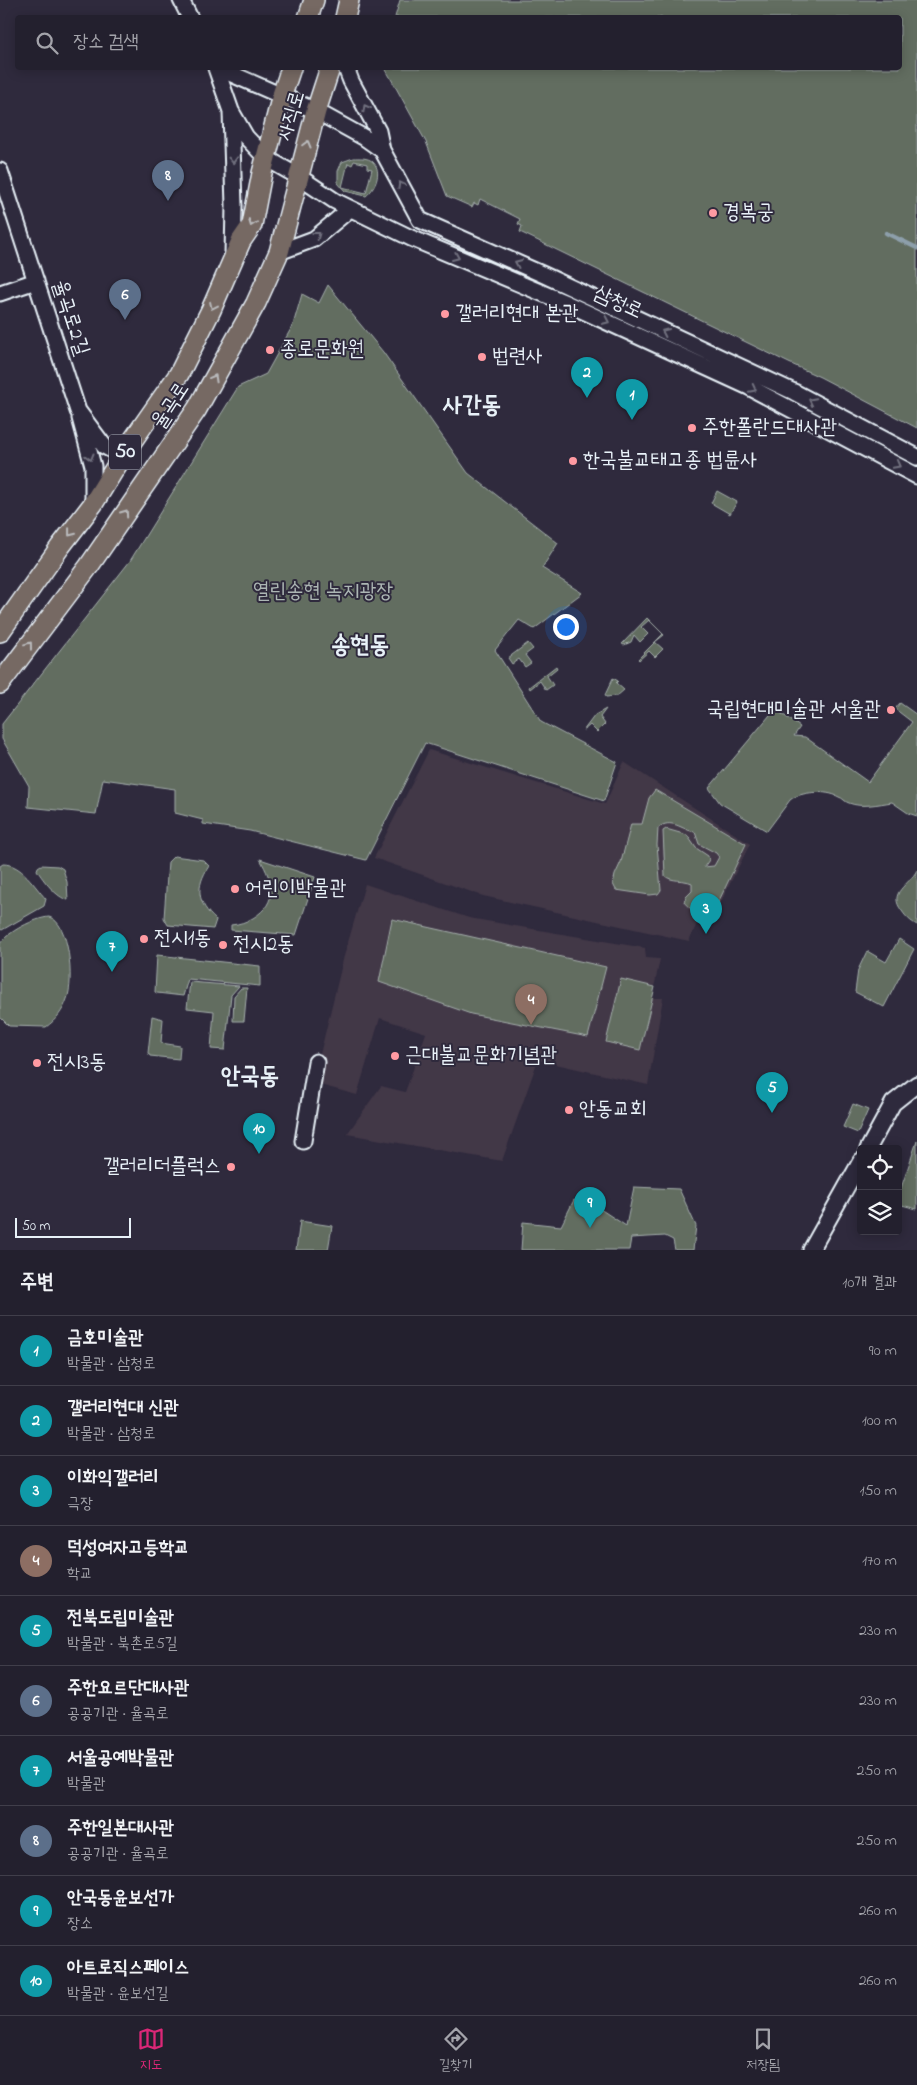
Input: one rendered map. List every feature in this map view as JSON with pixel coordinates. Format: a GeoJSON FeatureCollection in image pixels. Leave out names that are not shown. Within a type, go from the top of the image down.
{"type":"FeatureCollection","features":[{"type":"Feature","properties":{"kind":"main road"},"geometry":{"type":"LineString","coordinates":[[309,15],[314,0]]}},
{"type":"Feature","properties":{"kind":"main road"},"geometry":{"type":"LineString","coordinates":[[346,15],[349,0]]}},
{"type":"Feature","properties":{"kind":"main road","name":"사직로"},"geometry":{"type":"LineString","coordinates":[[266,158],[290,70]]}},
{"type":"Feature","properties":{"kind":"main road","name":"사직로"},"geometry":{"type":"LineString","coordinates":[[299,176],[316,111],[329,70]]}},
{"type":"Feature","properties":{"kind":"main road","name":"율곡로"},"geometry":{"type":"LineString","coordinates":[[0,632],[93,504],[128,447],[179,374],[233,262],[241,241],[252,225],[266,158]]}},
{"type":"Feature","properties":{"kind":"main road","name":"율곡로"},"geometry":{"type":"LineString","coordinates":[[0,684],[89,566],[197,409],[256,303],[279,252],[299,176]]}},
{"type":"Feature","properties":{"kind":"street"},"geometry":{"type":"LineString","coordinates":[[181,0],[188,15]]}},
{"type":"Feature","properties":{"kind":"street"},"geometry":{"type":"LineString","coordinates":[[218,70],[231,111],[234,206],[233,262]]}},
{"type":"Feature","properties":{"kind":"street"},"geometry":{"type":"LineString","coordinates":[[222,70],[316,111],[365,138],[382,150]]}},
{"type":"Feature","properties":{"kind":"street"},"geometry":{"type":"LineString","coordinates":[[347,70],[378,131],[382,150]]}},
{"type":"Feature","properties":{"kind":"street","name":"삼청로"},"geometry":{"type":"LineString","coordinates":[[231,111],[246,137],[266,158],[299,176],[350,209],[411,238],[568,304],[749,387],[917,476]]}},
{"type":"Feature","properties":{"kind":"street","name":"삼청로"},"geometry":{"type":"LineString","coordinates":[[382,150],[420,220],[544,275],[794,392],[917,457]]}},
{"type":"Feature","properties":{"kind":"street","name":"율곡로2길"},"geometry":{"type":"LineString","coordinates":[[0,171],[78,411],[104,446],[115,452],[128,447]]}},
{"type":"Feature","properties":{"kind":"street"},"geometry":{"type":"LineString","coordinates":[[279,252],[314,239],[350,209]]}},
{"type":"Feature","properties":{"kind":"street"},"geometry":{"type":"LineString","coordinates":[[0,293],[36,281]]}},
{"type":"Feature","properties":{"kind":"street"},"geometry":{"type":"LineString","coordinates":[[78,411],[92,466],[93,504]]}},
{"type":"Feature","properties":{"kind":"street"},"geometry":{"type":"LineString","coordinates":[[303,1141],[316,1062]]}},
{"type":"Feature","properties":{"kind":"street"},"geometry":{"type":"LineString","coordinates":[[870,1145],[894,1103],[917,1084]]}},
{"type":"Feature","properties":{"kind":"street"},"geometry":{"type":"LineString","coordinates":[[810,1250],[857,1168]]}},
{"type":"Feature","properties":{"kind":"shaded area"},"geometry":{"type":"Polygon","coordinates":[[[429,750],[605,804],[624,762],[750,844],[717,910],[705,906],[689,941],[483,896],[374,858],[429,750]]]}},
{"type":"Feature","properties":{"kind":"shaded area"},"geometry":{"type":"Polygon","coordinates":[[[365,884],[469,918],[645,948],[646,958],[660,959],[652,998],[663,998],[648,1085],[538,1060],[502,1161],[347,1134],[381,1086],[405,1092],[426,1033],[380,1018],[357,1095],[313,1083],[344,956],[365,884]]]}},
{"type":"Feature","properties":{"kind":"green space","name":"경복궁"},"geometry":{"type":"Polygon","coordinates":[[[400,0],[917,0],[917,428],[820,377],[520,232],[522,226],[518,224],[520,219],[480,199],[478,205],[474,203],[472,207],[447,196],[426,142],[386,70],[902,70],[902,15],[396,15],[400,0]]]}},
{"type":"Feature","properties":{"kind":"green space"},"geometry":{"type":"Polygon","coordinates":[[[353,158],[363,158],[371,160],[376,166],[377,180],[366,196],[345,191],[338,183],[338,171],[342,162],[353,158]],[[354,161],[352,165],[348,163],[342,187],[366,193],[372,169],[367,168],[367,164],[354,161]]]}},
{"type":"Feature","properties":{"kind":"green space","name":"열린송현 녹지광장"},"geometry":{"type":"Polygon","coordinates":[[[328,285],[383,352],[468,473],[558,543],[542,568],[582,593],[534,629],[519,620],[495,650],[541,722],[617,762],[604,801],[425,743],[366,860],[250,831],[203,824],[203,820],[175,813],[175,789],[103,779],[96,814],[28,807],[29,786],[2,739],[2,724],[130,561],[238,387],[266,374],[293,325],[302,294],[319,303],[328,285]]]}},
{"type":"Feature","properties":{"kind":"green space"},"geometry":{"type":"Polygon","coordinates":[[[717,491],[737,502],[730,514],[711,503],[717,491]]]}},
{"type":"Feature","properties":{"kind":"green space"},"geometry":{"type":"Polygon","coordinates":[[[647,618],[649,620],[641,627],[648,634],[640,642],[634,635],[631,642],[622,644],[647,618]]]}},
{"type":"Feature","properties":{"kind":"green space"},"geometry":{"type":"Polygon","coordinates":[[[655,642],[663,649],[655,657],[649,651],[639,660],[655,642]]]}},
{"type":"Feature","properties":{"kind":"green space"},"geometry":{"type":"Polygon","coordinates":[[[528,643],[533,649],[525,655],[531,663],[525,667],[519,659],[512,664],[508,658],[528,643]]]}},
{"type":"Feature","properties":{"kind":"green space"},"geometry":{"type":"Polygon","coordinates":[[[556,666],[557,668],[547,676],[553,685],[546,690],[540,681],[530,689],[529,687],[556,666]]]}},
{"type":"Feature","properties":{"kind":"green space"},"geometry":{"type":"Polygon","coordinates":[[[613,678],[618,681],[616,683],[624,690],[617,696],[606,697],[605,695],[613,678]]]}},
{"type":"Feature","properties":{"kind":"green space"},"geometry":{"type":"Polygon","coordinates":[[[900,703],[917,715],[917,816],[908,813],[892,802],[859,805],[828,793],[814,792],[790,800],[767,831],[720,803],[709,788],[775,709],[800,727],[794,736],[805,737],[868,782],[912,722],[895,709],[900,703]]]}},
{"type":"Feature","properties":{"kind":"green space"},"geometry":{"type":"Polygon","coordinates":[[[606,709],[600,717],[605,724],[597,732],[590,725],[583,731],[595,715],[606,709]]]}},
{"type":"Feature","properties":{"kind":"green space"},"geometry":{"type":"Polygon","coordinates":[[[655,790],[746,844],[716,907],[703,904],[700,910],[691,909],[684,902],[692,891],[692,883],[665,876],[663,831],[666,829],[687,835],[696,848],[708,856],[709,860],[704,867],[714,866],[719,857],[716,853],[699,844],[695,832],[672,824],[663,825],[658,828],[657,845],[661,890],[658,894],[650,895],[616,890],[613,884],[615,875],[621,862],[631,824],[642,824],[649,798],[655,790]]]}},
{"type":"Feature","properties":{"kind":"green space"},"geometry":{"type":"Polygon","coordinates":[[[174,856],[203,860],[209,866],[202,881],[200,894],[205,907],[216,920],[213,929],[168,925],[164,918],[168,862],[174,856]]]}},
{"type":"Feature","properties":{"kind":"green space"},"geometry":{"type":"Polygon","coordinates":[[[260,859],[315,877],[296,935],[231,930],[231,925],[248,921],[261,912],[270,898],[271,891],[268,876],[260,859]]]}},
{"type":"Feature","properties":{"kind":"green space"},"geometry":{"type":"Polygon","coordinates":[[[3,864],[10,865],[22,872],[46,899],[44,906],[2,930],[0,929],[0,866],[3,864]]]}},
{"type":"Feature","properties":{"kind":"green space"},"geometry":{"type":"Polygon","coordinates":[[[41,865],[58,866],[63,869],[67,882],[68,900],[55,892],[43,879],[37,870],[41,865]]]}},
{"type":"Feature","properties":{"kind":"green space"},"geometry":{"type":"Polygon","coordinates":[[[917,870],[917,925],[904,913],[897,899],[901,889],[917,870]]]}},
{"type":"Feature","properties":{"kind":"green space"},"geometry":{"type":"Polygon","coordinates":[[[49,917],[56,921],[66,941],[70,967],[67,999],[59,1015],[46,1027],[9,1026],[0,1017],[0,944],[22,926],[49,917]]]}},
{"type":"Feature","properties":{"kind":"green space"},"geometry":{"type":"Polygon","coordinates":[[[392,919],[606,967],[588,1037],[471,1014],[379,982],[392,919]]]}},
{"type":"Feature","properties":{"kind":"green space"},"geometry":{"type":"Polygon","coordinates":[[[899,939],[914,949],[884,1007],[855,992],[858,970],[867,951],[886,962],[899,939]]]}},
{"type":"Feature","properties":{"kind":"green space"},"geometry":{"type":"Polygon","coordinates":[[[157,955],[260,966],[260,986],[188,979],[183,996],[157,993],[155,992],[157,955]]]}},
{"type":"Feature","properties":{"kind":"green space"},"geometry":{"type":"Polygon","coordinates":[[[621,979],[655,987],[640,1050],[606,1042],[621,979]]]}},
{"type":"Feature","properties":{"kind":"green space"},"geometry":{"type":"Polygon","coordinates":[[[190,982],[239,986],[231,995],[225,1050],[211,1049],[214,1011],[187,1008],[190,982]]]}},
{"type":"Feature","properties":{"kind":"green space"},"geometry":{"type":"Polygon","coordinates":[[[241,988],[247,988],[244,1021],[233,1021],[234,996],[241,988]]]}},
{"type":"Feature","properties":{"kind":"green space"},"geometry":{"type":"Polygon","coordinates":[[[152,1016],[163,1019],[161,1043],[180,1046],[179,1059],[150,1056],[148,1053],[152,1016]]]}},
{"type":"Feature","properties":{"kind":"green space"},"geometry":{"type":"Polygon","coordinates":[[[853,1104],[868,1110],[858,1133],[843,1127],[853,1104]]]}},
{"type":"Feature","properties":{"kind":"green space"},"geometry":{"type":"Polygon","coordinates":[[[917,1141],[917,1209],[902,1205],[902,1185],[917,1141]]]}},
{"type":"Feature","properties":{"kind":"green space"},"geometry":{"type":"Polygon","coordinates":[[[634,1187],[679,1189],[696,1226],[693,1250],[675,1250],[673,1240],[665,1236],[631,1238],[629,1250],[521,1250],[523,1222],[561,1226],[574,1200],[588,1206],[594,1205],[626,1226],[634,1187]]]}},
{"type":"Feature","properties":{"kind":"green space"},"geometry":{"type":"Polygon","coordinates":[[[300,1221],[332,1226],[328,1250],[296,1250],[300,1221]]]}},
{"type":"Feature","properties":{"kind":"waterway"},"geometry":{"type":"LineString","coordinates":[[886,233],[917,248]]}},
{"type":"Feature","properties":{"kind":"place","name":"주한일본대사관"},"geometry":{"type":"Point","coordinates":[168,201]}},
{"type":"Feature","properties":{"kind":"place","name":"경복궁"},"geometry":{"type":"Point","coordinates":[713,213]}},
{"type":"Feature","properties":{"kind":"place","name":"갤러리현대 본관"},"geometry":{"type":"Point","coordinates":[445,314]}},
{"type":"Feature","properties":{"kind":"place","name":"주한요르단대사관"},"geometry":{"type":"Point","coordinates":[125,320]}},
{"type":"Feature","properties":{"kind":"place","name":"종로문화원"},"geometry":{"type":"Point","coordinates":[270,350]}},
{"type":"Feature","properties":{"kind":"place","name":"법련사"},"geometry":{"type":"Point","coordinates":[482,357]}},
{"type":"Feature","properties":{"kind":"place","name":"갤러리현대 신관"},"geometry":{"type":"Point","coordinates":[587,398]}},
{"type":"Feature","properties":{"kind":"place","name":"금호미술관"},"geometry":{"type":"Point","coordinates":[632,420]}},
{"type":"Feature","properties":{"kind":"place","name":"주한폴란드대사관"},"geometry":{"type":"Point","coordinates":[692,428]}},
{"type":"Feature","properties":{"kind":"place","name":"한국불교태고종 법륜사"},"geometry":{"type":"Point","coordinates":[573,461]}},
{"type":"Feature","properties":{"kind":"place","name":"국립현대미술관 서울관"},"geometry":{"type":"Point","coordinates":[891,710]}},
{"type":"Feature","properties":{"kind":"place","name":"어린이박물관"},"geometry":{"type":"Point","coordinates":[235,889]}},
{"type":"Feature","properties":{"kind":"place","name":"이화익갤러리"},"geometry":{"type":"Point","coordinates":[706,934]}},
{"type":"Feature","properties":{"kind":"place","name":"전시1동"},"geometry":{"type":"Point","coordinates":[144,939]}},
{"type":"Feature","properties":{"kind":"place","name":"전시2동"},"geometry":{"type":"Point","coordinates":[223,945]}},
{"type":"Feature","properties":{"kind":"place","name":"서울공예박물관"},"geometry":{"type":"Point","coordinates":[112,972]}},
{"type":"Feature","properties":{"kind":"place","name":"덕성여자고등학교"},"geometry":{"type":"Point","coordinates":[531,1025]}},
{"type":"Feature","properties":{"kind":"place","name":"근대불교문화기념관"},"geometry":{"type":"Point","coordinates":[395,1056]}},
{"type":"Feature","properties":{"kind":"place","name":"전시3동"},"geometry":{"type":"Point","coordinates":[37,1063]}},
{"type":"Feature","properties":{"kind":"place","name":"안동교회"},"geometry":{"type":"Point","coordinates":[569,1110]}},
{"type":"Feature","properties":{"kind":"place","name":"전북도립미술관"},"geometry":{"type":"Point","coordinates":[772,1113]}},
{"type":"Feature","properties":{"kind":"place","name":"아트로직스페이스"},"geometry":{"type":"Point","coordinates":[259,1154]}},
{"type":"Feature","properties":{"kind":"place","name":"갤러리더플럭스"},"geometry":{"type":"Point","coordinates":[231,1167]}},
{"type":"Feature","properties":{"kind":"place","name":"안국동윤보선가"},"geometry":{"type":"Point","coordinates":[590,1228]}},
{"type":"Feature","properties":{"kind":"district","name":"사간동"},"geometry":{"type":"Point","coordinates":[472,406]}},
{"type":"Feature","properties":{"kind":"district","name":"송현동"},"geometry":{"type":"Point","coordinates":[360,646]}},
{"type":"Feature","properties":{"kind":"district","name":"안국동"},"geometry":{"type":"Point","coordinates":[250,1077]}}]}
